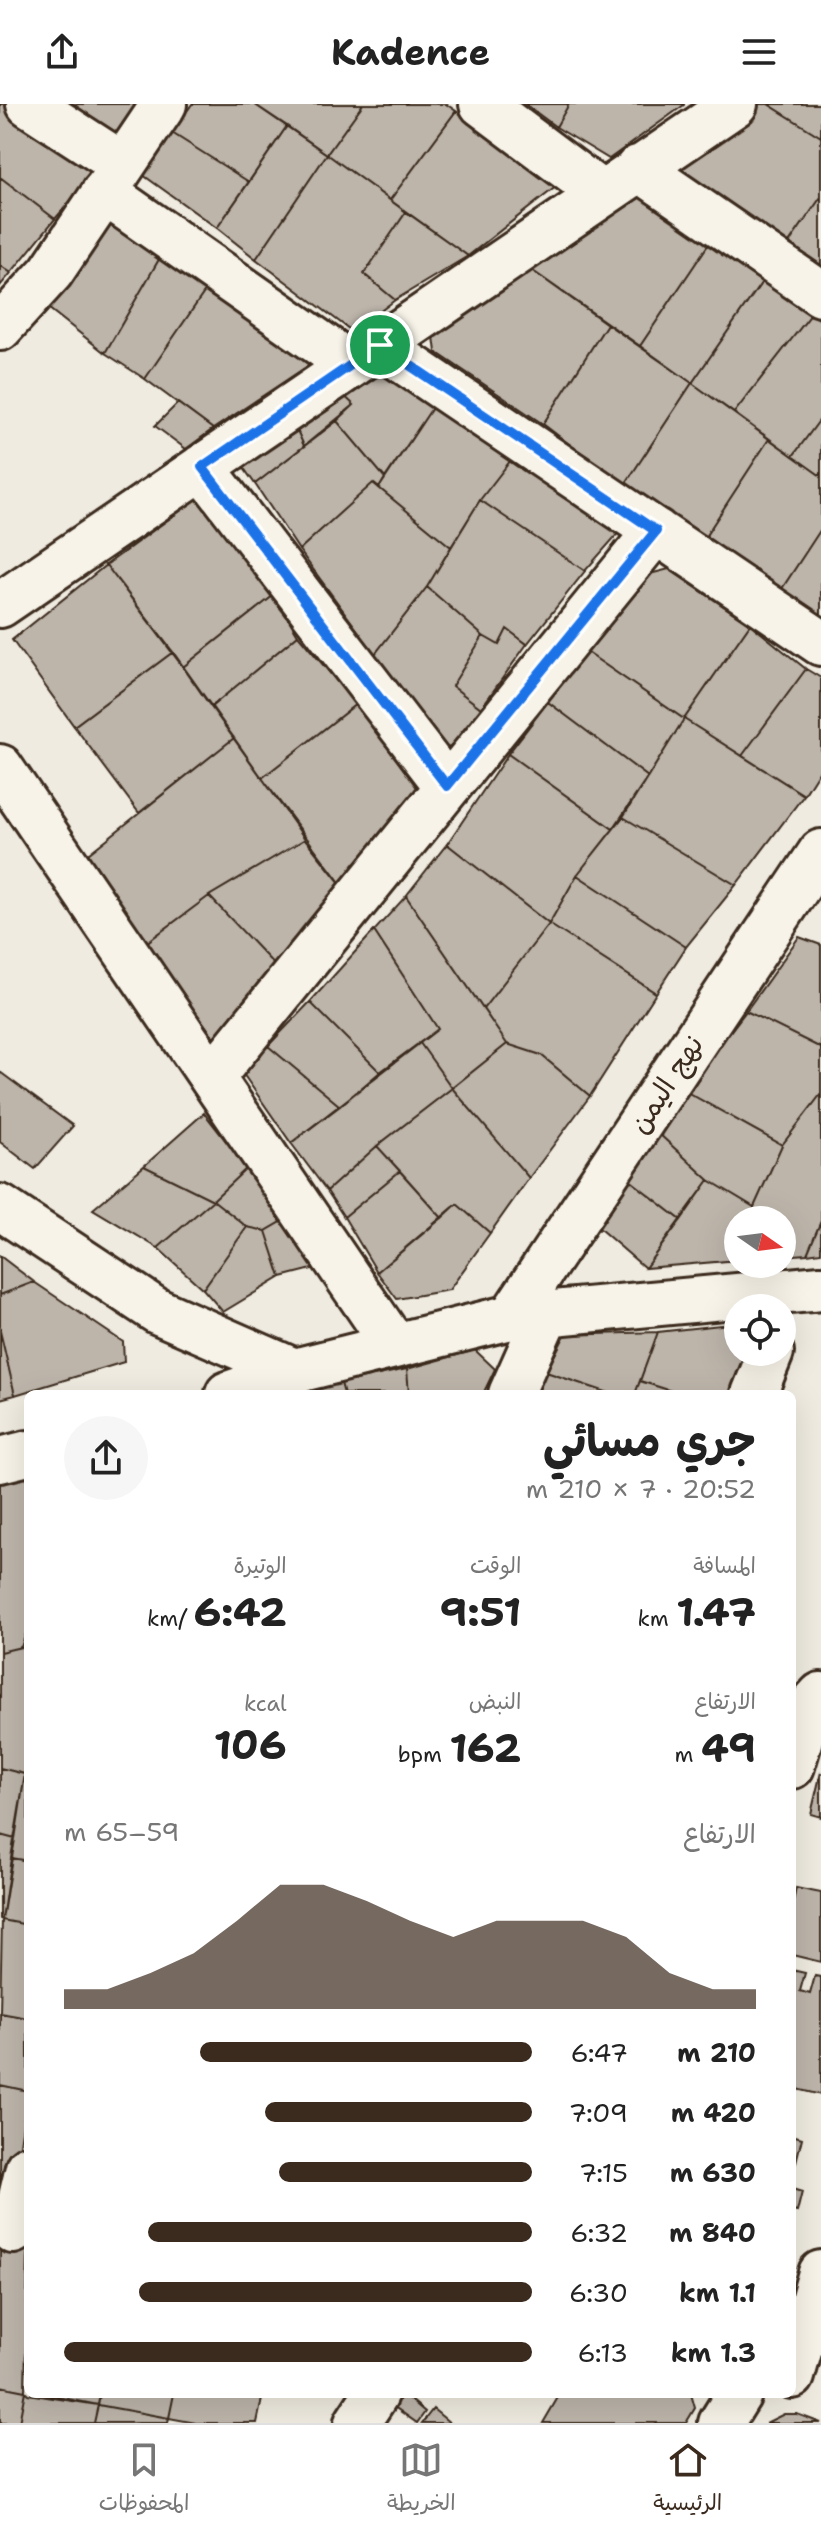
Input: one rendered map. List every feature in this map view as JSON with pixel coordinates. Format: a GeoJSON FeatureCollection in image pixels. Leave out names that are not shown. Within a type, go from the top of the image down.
{"type":"FeatureCollection","features":[{"type":"Feature","properties":{"kind":"street"},"geometry":{"type":"LineString","coordinates":[[29,104],[113,178],[366,355],[656,531],[821,643]]}},
{"type":"Feature","properties":{"kind":"street"},"geometry":{"type":"LineString","coordinates":[[0,328],[51,272],[164,104]]}},
{"type":"Feature","properties":{"kind":"street"},"geometry":{"type":"LineString","coordinates":[[482,104],[601,193]]}},
{"type":"Feature","properties":{"kind":"street"},"geometry":{"type":"LineString","coordinates":[[0,605],[735,104]]}},
{"type":"Feature","properties":{"kind":"street"},"geometry":{"type":"LineString","coordinates":[[638,168],[821,294]]}},
{"type":"Feature","properties":{"kind":"street"},"geometry":{"type":"LineString","coordinates":[[202,467],[447,786]]}},
{"type":"Feature","properties":{"kind":"street"},"geometry":{"type":"LineString","coordinates":[[212,1077],[656,531]]}},
{"type":"Feature","properties":{"kind":"street"},"geometry":{"type":"LineString","coordinates":[[0,767],[394,1345]]}},
{"type":"Feature","properties":{"kind":"street","name":"نهج اليمن"},"geometry":{"type":"LineString","coordinates":[[512,1390],[528,1316],[821,852]]}},
{"type":"Feature","properties":{"kind":"street"},"geometry":{"type":"LineString","coordinates":[[0,1207],[157,1311],[294,1371]]}},
{"type":"Feature","properties":{"kind":"street"},"geometry":{"type":"LineString","coordinates":[[239,1390],[294,1371],[394,1345],[528,1316],[799,1301]]}},
{"type":"Feature","properties":{"kind":"street"},"geometry":{"type":"LineString","coordinates":[[756,1390],[765,1366]]}},
{"type":"Feature","properties":{"kind":"street"},"geometry":{"type":"LineString","coordinates":[[0,1460],[24,1454]]}},
{"type":"Feature","properties":{"kind":"street"},"geometry":{"type":"LineString","coordinates":[[796,1752],[809,1708],[821,1695]]}},
{"type":"Feature","properties":{"kind":"street"},"geometry":{"type":"LineString","coordinates":[[14,2231],[24,2186]]}},
{"type":"Feature","properties":{"kind":"street"},"geometry":{"type":"LineString","coordinates":[[796,2362],[821,2273]]}},
{"type":"Feature","properties":{"kind":"street"},"geometry":{"type":"LineString","coordinates":[[796,2387],[821,2393]]}},
{"type":"Feature","properties":{"kind":"street"},"geometry":{"type":"LineString","coordinates":[[357,2423],[373,2398]]}},
{"type":"Feature","properties":{"kind":"street"},"geometry":{"type":"LineString","coordinates":[[721,2423],[737,2398]]}},
{"type":"Feature","properties":{"kind":"building"},"geometry":{"type":"Polygon","coordinates":[[[0,104],[7,104],[98,169],[55,219],[0,177],[0,104]]]}},
{"type":"Feature","properties":{"kind":"building"},"geometry":{"type":"Polygon","coordinates":[[[62,104],[143,104],[120,142],[62,104]]]}},
{"type":"Feature","properties":{"kind":"building"},"geometry":{"type":"Polygon","coordinates":[[[192,104],[254,104],[287,126],[249,182],[172,133],[192,104]]]}},
{"type":"Feature","properties":{"kind":"building"},"geometry":{"type":"Polygon","coordinates":[[[254,104],[363,104],[327,154],[254,104]]]}},
{"type":"Feature","properties":{"kind":"building"},"geometry":{"type":"Polygon","coordinates":[[[363,104],[446,104],[456,111],[390,200],[327,154],[363,104]]]}},
{"type":"Feature","properties":{"kind":"building"},"geometry":{"type":"Polygon","coordinates":[[[525,104],[569,104],[556,127],[525,104]]]}},
{"type":"Feature","properties":{"kind":"building"},"geometry":{"type":"Polygon","coordinates":[[[569,104],[684,105],[609,159],[556,127],[569,104]]]}},
{"type":"Feature","properties":{"kind":"building"},"geometry":{"type":"Polygon","coordinates":[[[755,104],[768,104],[821,137],[821,197],[787,246],[675,169],[755,104]]]}},
{"type":"Feature","properties":{"kind":"building"},"geometry":{"type":"Polygon","coordinates":[[[768,104],[821,104],[821,137],[768,104]]]}},
{"type":"Feature","properties":{"kind":"building"},"geometry":{"type":"Polygon","coordinates":[[[456,111],[557,186],[468,256],[390,200],[456,111]]]}},
{"type":"Feature","properties":{"kind":"building"},"geometry":{"type":"Polygon","coordinates":[[[287,126],[327,154],[256,259],[217,228],[287,126]]]}},
{"type":"Feature","properties":{"kind":"building"},"geometry":{"type":"Polygon","coordinates":[[[172,133],[249,182],[217,228],[143,175],[172,133]]]}},
{"type":"Feature","properties":{"kind":"building"},"geometry":{"type":"Polygon","coordinates":[[[327,154],[406,212],[364,274],[395,300],[353,332],[256,259],[327,154]]]}},
{"type":"Feature","properties":{"kind":"building"},"geometry":{"type":"Polygon","coordinates":[[[0,177],[55,219],[11,273],[0,265],[0,177]]]}},
{"type":"Feature","properties":{"kind":"building"},"geometry":{"type":"Polygon","coordinates":[[[636,190],[710,242],[640,346],[523,264],[636,190]]]}},
{"type":"Feature","properties":{"kind":"building"},"geometry":{"type":"Polygon","coordinates":[[[821,197],[821,270],[787,246],[821,197]]]}},
{"type":"Feature","properties":{"kind":"building"},"geometry":{"type":"Polygon","coordinates":[[[406,212],[468,256],[395,300],[364,274],[406,212]]]}},
{"type":"Feature","properties":{"kind":"building"},"geometry":{"type":"Polygon","coordinates":[[[106,220],[165,249],[105,353],[43,304],[106,220]]]}},
{"type":"Feature","properties":{"kind":"building"},"geometry":{"type":"Polygon","coordinates":[[[710,242],[764,279],[692,383],[640,346],[710,242]]]}},
{"type":"Feature","properties":{"kind":"building"},"geometry":{"type":"Polygon","coordinates":[[[165,249],[212,281],[145,379],[105,353],[165,249]]]}},
{"type":"Feature","properties":{"kind":"building"},"geometry":{"type":"Polygon","coordinates":[[[523,264],[607,324],[543,424],[436,352],[433,329],[523,264]]]}},
{"type":"Feature","properties":{"kind":"building"},"geometry":{"type":"Polygon","coordinates":[[[0,265],[11,273],[0,286],[0,265]]]}},
{"type":"Feature","properties":{"kind":"building"},"geometry":{"type":"Polygon","coordinates":[[[764,279],[812,313],[734,413],[692,383],[764,279]]]}},
{"type":"Feature","properties":{"kind":"building"},"geometry":{"type":"Polygon","coordinates":[[[212,281],[318,359],[213,429],[145,379],[212,281]]]}},
{"type":"Feature","properties":{"kind":"building"},"geometry":{"type":"Polygon","coordinates":[[[812,313],[821,321],[821,418],[793,456],[734,413],[812,313]]]}},
{"type":"Feature","properties":{"kind":"building"},"geometry":{"type":"Polygon","coordinates":[[[607,324],[692,383],[624,486],[543,424],[607,324]]]}},
{"type":"Feature","properties":{"kind":"building"},"geometry":{"type":"Polygon","coordinates":[[[376,362],[434,405],[385,478],[337,421],[354,405],[340,392],[376,362]]]}},
{"type":"Feature","properties":{"kind":"building"},"geometry":{"type":"Polygon","coordinates":[[[692,383],[769,439],[703,540],[624,486],[692,383]]]}},
{"type":"Feature","properties":{"kind":"building"},"geometry":{"type":"Polygon","coordinates":[[[340,392],[354,405],[304,446],[296,428],[340,392]]]}},
{"type":"Feature","properties":{"kind":"building"},"geometry":{"type":"Polygon","coordinates":[[[178,403],[213,429],[186,449],[155,426],[178,403]]]}},
{"type":"Feature","properties":{"kind":"building"},"geometry":{"type":"Polygon","coordinates":[[[434,405],[514,456],[480,500],[451,547],[379,488],[434,405]]]}},
{"type":"Feature","properties":{"kind":"building"},"geometry":{"type":"Polygon","coordinates":[[[821,418],[821,476],[793,456],[821,418]]]}},
{"type":"Feature","properties":{"kind":"building"},"geometry":{"type":"Polygon","coordinates":[[[337,421],[385,478],[379,488],[373,483],[299,550],[255,484],[337,421]]]}},
{"type":"Feature","properties":{"kind":"building"},"geometry":{"type":"Polygon","coordinates":[[[296,428],[304,446],[255,484],[239,461],[296,428]]]}},
{"type":"Feature","properties":{"kind":"building"},"geometry":{"type":"Polygon","coordinates":[[[769,439],[821,476],[821,529],[781,590],[703,540],[769,439]]]}},
{"type":"Feature","properties":{"kind":"building"},"geometry":{"type":"Polygon","coordinates":[[[514,456],[622,529],[585,571],[480,500],[514,456]]]}},
{"type":"Feature","properties":{"kind":"building"},"geometry":{"type":"Polygon","coordinates":[[[373,483],[451,547],[427,587],[375,654],[299,550],[373,483]]]}},
{"type":"Feature","properties":{"kind":"building"},"geometry":{"type":"Polygon","coordinates":[[[199,497],[274,595],[183,667],[106,565],[199,497]]]}},
{"type":"Feature","properties":{"kind":"building"},"geometry":{"type":"Polygon","coordinates":[[[480,500],[585,571],[527,644],[507,629],[499,645],[483,636],[427,587],[480,500]]]}},
{"type":"Feature","properties":{"kind":"building"},"geometry":{"type":"Polygon","coordinates":[[[821,529],[821,619],[781,590],[821,529]]]}},
{"type":"Feature","properties":{"kind":"building"},"geometry":{"type":"Polygon","coordinates":[[[106,565],[173,652],[74,726],[12,640],[106,565]]]}},
{"type":"Feature","properties":{"kind":"building"},"geometry":{"type":"Polygon","coordinates":[[[669,569],[750,624],[684,719],[585,651],[638,577],[669,569]]]}},
{"type":"Feature","properties":{"kind":"building"},"geometry":{"type":"Polygon","coordinates":[[[427,587],[483,636],[452,686],[481,708],[449,754],[375,654],[427,587]]]}},
{"type":"Feature","properties":{"kind":"building"},"geometry":{"type":"Polygon","coordinates":[[[274,595],[298,635],[211,707],[183,667],[274,595]]]}},
{"type":"Feature","properties":{"kind":"building"},"geometry":{"type":"Polygon","coordinates":[[[750,624],[806,669],[742,756],[684,719],[750,624]]]}},
{"type":"Feature","properties":{"kind":"building"},"geometry":{"type":"Polygon","coordinates":[[[507,629],[527,644],[481,708],[452,686],[483,636],[499,645],[507,629]]]}},
{"type":"Feature","properties":{"kind":"building"},"geometry":{"type":"Polygon","coordinates":[[[298,635],[356,704],[262,778],[211,707],[298,635]]]}},
{"type":"Feature","properties":{"kind":"building"},"geometry":{"type":"Polygon","coordinates":[[[585,651],[684,719],[648,777],[548,702],[585,651]]]}},
{"type":"Feature","properties":{"kind":"building"},"geometry":{"type":"Polygon","coordinates":[[[173,652],[234,738],[139,813],[74,726],[173,652]]]}},
{"type":"Feature","properties":{"kind":"building"},"geometry":{"type":"Polygon","coordinates":[[[806,669],[821,678],[821,768],[804,795],[742,756],[806,669]]]}},
{"type":"Feature","properties":{"kind":"building"},"geometry":{"type":"Polygon","coordinates":[[[548,702],[648,777],[613,829],[508,754],[548,702]]]}},
{"type":"Feature","properties":{"kind":"building"},"geometry":{"type":"Polygon","coordinates":[[[356,704],[423,796],[351,897],[262,778],[356,704]]]}},
{"type":"Feature","properties":{"kind":"building"},"geometry":{"type":"Polygon","coordinates":[[[684,719],[804,795],[736,885],[623,817],[684,719]]]}},
{"type":"Feature","properties":{"kind":"building"},"geometry":{"type":"Polygon","coordinates":[[[234,738],[305,839],[209,896],[146,943],[88,854],[234,738]]]}},
{"type":"Feature","properties":{"kind":"building"},"geometry":{"type":"Polygon","coordinates":[[[508,754],[613,829],[577,875],[549,924],[447,844],[508,754]]]}},
{"type":"Feature","properties":{"kind":"building"},"geometry":{"type":"Polygon","coordinates":[[[623,817],[736,885],[686,947],[577,875],[623,817]]]}},
{"type":"Feature","properties":{"kind":"building"},"geometry":{"type":"Polygon","coordinates":[[[305,839],[351,897],[281,972],[209,896],[305,839]]]}},
{"type":"Feature","properties":{"kind":"building"},"geometry":{"type":"Polygon","coordinates":[[[447,844],[549,924],[483,1009],[406,896],[447,844]]]}},
{"type":"Feature","properties":{"kind":"building"},"geometry":{"type":"Polygon","coordinates":[[[577,875],[686,947],[656,993],[549,924],[577,875]]]}},
{"type":"Feature","properties":{"kind":"building"},"geometry":{"type":"Polygon","coordinates":[[[209,896],[281,972],[221,1047],[146,943],[209,896]]]}},
{"type":"Feature","properties":{"kind":"building"},"geometry":{"type":"Polygon","coordinates":[[[406,896],[507,1044],[452,1088],[420,1043],[438,1029],[374,931],[406,896]]]}},
{"type":"Feature","properties":{"kind":"building"},"geometry":{"type":"Polygon","coordinates":[[[549,924],[656,993],[590,1096],[541,1055],[507,1044],[483,1009],[549,924]]]}},
{"type":"Feature","properties":{"kind":"building"},"geometry":{"type":"Polygon","coordinates":[[[374,931],[438,1029],[380,1072],[310,1002],[374,931]]]}},
{"type":"Feature","properties":{"kind":"building"},"geometry":{"type":"Polygon","coordinates":[[[799,937],[821,945],[821,1048],[746,1011],[799,937]]]}},
{"type":"Feature","properties":{"kind":"building"},"geometry":{"type":"Polygon","coordinates":[[[310,1002],[380,1072],[340,1106],[268,1046],[310,1002]]]}},
{"type":"Feature","properties":{"kind":"building"},"geometry":{"type":"Polygon","coordinates":[[[746,1011],[821,1048],[821,1094],[782,1145],[685,1091],[746,1011]]]}},
{"type":"Feature","properties":{"kind":"building"},"geometry":{"type":"Polygon","coordinates":[[[420,1043],[452,1088],[377,1146],[327,1191],[291,1143],[420,1043]]]}},
{"type":"Feature","properties":{"kind":"building"},"geometry":{"type":"Polygon","coordinates":[[[507,1044],[541,1055],[590,1096],[529,1178],[452,1088],[507,1044]]]}},
{"type":"Feature","properties":{"kind":"building"},"geometry":{"type":"Polygon","coordinates":[[[268,1046],[340,1106],[291,1143],[241,1071],[268,1046]]]}},
{"type":"Feature","properties":{"kind":"building"},"geometry":{"type":"Polygon","coordinates":[[[0,1072],[73,1126],[35,1169],[0,1142],[0,1072]]]}},
{"type":"Feature","properties":{"kind":"building"},"geometry":{"type":"Polygon","coordinates":[[[452,1088],[529,1178],[490,1233],[457,1204],[442,1218],[377,1146],[452,1088]]]}},
{"type":"Feature","properties":{"kind":"building"},"geometry":{"type":"Polygon","coordinates":[[[685,1091],[782,1145],[752,1206],[709,1180],[657,1132],[685,1091]]]}},
{"type":"Feature","properties":{"kind":"building"},"geometry":{"type":"Polygon","coordinates":[[[821,1094],[821,1221],[807,1254],[796,1255],[796,1206],[754,1206],[782,1145],[821,1094]]]}},
{"type":"Feature","properties":{"kind":"building"},"geometry":{"type":"Polygon","coordinates":[[[204,1113],[247,1168],[213,1200],[144,1166],[204,1113]]]}},
{"type":"Feature","properties":{"kind":"building"},"geometry":{"type":"Polygon","coordinates":[[[657,1132],[709,1180],[681,1220],[625,1176],[657,1132]]]}},
{"type":"Feature","properties":{"kind":"building"},"geometry":{"type":"Polygon","coordinates":[[[377,1146],[400,1171],[344,1217],[327,1191],[377,1146]]]}},
{"type":"Feature","properties":{"kind":"building"},"geometry":{"type":"Polygon","coordinates":[[[144,1166],[213,1200],[158,1248],[93,1209],[144,1166]]]}},
{"type":"Feature","properties":{"kind":"building"},"geometry":{"type":"Polygon","coordinates":[[[247,1168],[295,1214],[266,1231],[247,1227],[213,1200],[247,1168]]]}},
{"type":"Feature","properties":{"kind":"building"},"geometry":{"type":"Polygon","coordinates":[[[400,1171],[442,1218],[377,1272],[344,1217],[400,1171]]]}},
{"type":"Feature","properties":{"kind":"building"},"geometry":{"type":"Polygon","coordinates":[[[625,1176],[681,1220],[645,1268],[593,1223],[625,1176]]]}},
{"type":"Feature","properties":{"kind":"building"},"geometry":{"type":"Polygon","coordinates":[[[709,1180],[752,1206],[724,1206],[724,1261],[645,1268],[709,1180]]]}},
{"type":"Feature","properties":{"kind":"building"},"geometry":{"type":"Polygon","coordinates":[[[213,1200],[247,1227],[203,1289],[158,1248],[213,1200]]]}},
{"type":"Feature","properties":{"kind":"building"},"geometry":{"type":"Polygon","coordinates":[[[457,1204],[490,1233],[449,1290],[397,1299],[377,1272],[457,1204]]]}},
{"type":"Feature","properties":{"kind":"building"},"geometry":{"type":"Polygon","coordinates":[[[295,1214],[332,1264],[281,1277],[266,1231],[295,1214]]]}},
{"type":"Feature","properties":{"kind":"building"},"geometry":{"type":"Polygon","coordinates":[[[821,1221],[821,1252],[807,1254],[821,1221]]]}},
{"type":"Feature","properties":{"kind":"building"},"geometry":{"type":"Polygon","coordinates":[[[247,1227],[266,1231],[281,1277],[223,1312],[203,1289],[247,1227]]]}},
{"type":"Feature","properties":{"kind":"building"},"geometry":{"type":"Polygon","coordinates":[[[0,1256],[34,1282],[0,1295],[0,1256]]]}},
{"type":"Feature","properties":{"kind":"building"},"geometry":{"type":"Polygon","coordinates":[[[34,1282],[123,1342],[124,1362],[15,1395],[0,1331],[0,1295],[34,1282]]]}},
{"type":"Feature","properties":{"kind":"building"},"geometry":{"type":"Polygon","coordinates":[[[724,1325],[724,1366],[740,1366],[732,1390],[668,1390],[640,1381],[658,1332],[724,1325]]]}},
{"type":"Feature","properties":{"kind":"building"},"geometry":{"type":"Polygon","coordinates":[[[0,1331],[15,1395],[0,1399],[0,1331]]]}},
{"type":"Feature","properties":{"kind":"building"},"geometry":{"type":"Polygon","coordinates":[[[658,1332],[636,1390],[600,1390],[546,1372],[565,1335],[658,1332]]]}},
{"type":"Feature","properties":{"kind":"building"},"geometry":{"type":"Polygon","coordinates":[[[475,1350],[495,1369],[485,1390],[409,1390],[407,1369],[475,1350]]]}},
{"type":"Feature","properties":{"kind":"building"},"geometry":{"type":"Polygon","coordinates":[[[407,1369],[409,1390],[343,1390],[341,1383],[407,1369]]]}},
{"type":"Feature","properties":{"kind":"building"},"geometry":{"type":"Polygon","coordinates":[[[546,1372],[600,1390],[538,1390],[546,1372]]]}},
{"type":"Feature","properties":{"kind":"building"},"geometry":{"type":"Polygon","coordinates":[[[640,1381],[668,1390],[637,1390],[640,1381]]]}},
{"type":"Feature","properties":{"kind":"building"},"geometry":{"type":"Polygon","coordinates":[[[341,1383],[343,1390],[300,1390],[341,1383]]]}},
{"type":"Feature","properties":{"kind":"building"},"geometry":{"type":"Polygon","coordinates":[[[24,1478],[24,1639],[21,1647],[0,1652],[0,1482],[24,1478]]]}},
{"type":"Feature","properties":{"kind":"building"},"geometry":{"type":"Polygon","coordinates":[[[24,1648],[24,1774],[0,1768],[0,1652],[24,1648]]]}},
{"type":"Feature","properties":{"kind":"building"},"geometry":{"type":"Polygon","coordinates":[[[0,1768],[24,1774],[24,1780],[15,1839],[0,1835],[0,1768]]]}},
{"type":"Feature","properties":{"kind":"building"},"geometry":{"type":"Polygon","coordinates":[[[821,1772],[821,1817],[811,1814],[821,1772]]]}},
{"type":"Feature","properties":{"kind":"building"},"geometry":{"type":"Polygon","coordinates":[[[24,1780],[24,1860],[11,1858],[24,1780]]]}},
{"type":"Feature","properties":{"kind":"building"},"geometry":{"type":"Polygon","coordinates":[[[0,1835],[15,1839],[2,1920],[0,1919],[0,1835]]]}},
{"type":"Feature","properties":{"kind":"building"},"geometry":{"type":"Polygon","coordinates":[[[11,1858],[24,1860],[24,1924],[2,1920],[11,1858]]]}},
{"type":"Feature","properties":{"kind":"building"},"geometry":{"type":"Polygon","coordinates":[[[796,1888],[821,1893],[821,1962],[796,1956],[796,1888]]]}},
{"type":"Feature","properties":{"kind":"building"},"geometry":{"type":"Polygon","coordinates":[[[2,1920],[24,1924],[24,2017],[0,2013],[2,1920]]]}},
{"type":"Feature","properties":{"kind":"building"},"geometry":{"type":"Polygon","coordinates":[[[796,1971],[805,1973],[800,1991],[810,1994],[815,1976],[821,1977],[821,2095],[796,2089],[796,1971]]]}},
{"type":"Feature","properties":{"kind":"building"},"geometry":{"type":"Polygon","coordinates":[[[0,2013],[24,2017],[24,2090],[0,2085],[0,2013]]]}},
{"type":"Feature","properties":{"kind":"building"},"geometry":{"type":"Polygon","coordinates":[[[0,2085],[24,2090],[24,2118],[12,2197],[0,2195],[0,2085]]]}},
{"type":"Feature","properties":{"kind":"building"},"geometry":{"type":"Polygon","coordinates":[[[796,2136],[802,2138],[796,2162],[796,2136]]]}},
{"type":"Feature","properties":{"kind":"building"},"geometry":{"type":"Polygon","coordinates":[[[796,2190],[802,2192],[796,2212],[796,2190]]]}},
{"type":"Feature","properties":{"kind":"building"},"geometry":{"type":"Polygon","coordinates":[[[0,2245],[24,2250],[24,2391],[0,2386],[0,2245]]]}},
{"type":"Feature","properties":{"kind":"building"},"geometry":{"type":"Polygon","coordinates":[[[0,2386],[24,2391],[19,2423],[0,2423],[0,2386]]]}},
{"type":"Feature","properties":{"kind":"building"},"geometry":{"type":"Polygon","coordinates":[[[24,2396],[98,2405],[94,2423],[19,2423],[24,2396]]]}},
{"type":"Feature","properties":{"kind":"building"},"geometry":{"type":"Polygon","coordinates":[[[63,2398],[99,2398],[98,2405],[63,2398]]]}},
{"type":"Feature","properties":{"kind":"building"},"geometry":{"type":"Polygon","coordinates":[[[99,2398],[173,2398],[169,2418],[98,2405],[99,2398]]]}},
{"type":"Feature","properties":{"kind":"building"},"geometry":{"type":"Polygon","coordinates":[[[173,2398],[262,2398],[257,2423],[196,2423],[169,2418],[173,2398]]]}},
{"type":"Feature","properties":{"kind":"building"},"geometry":{"type":"Polygon","coordinates":[[[400,2398],[409,2398],[425,2412],[417,2423],[393,2406],[400,2398]]]}},
{"type":"Feature","properties":{"kind":"building"},"geometry":{"type":"Polygon","coordinates":[[[558,2398],[692,2398],[695,2408],[686,2423],[543,2423],[558,2398]]]}},
{"type":"Feature","properties":{"kind":"building"},"geometry":{"type":"Polygon","coordinates":[[[98,2405],[169,2418],[168,2423],[94,2423],[98,2405]]]}},
{"type":"Feature","properties":{"kind":"building"},"geometry":{"type":"Polygon","coordinates":[[[433,2409],[450,2423],[422,2423],[433,2409]]]}},
{"type":"Feature","properties":{"kind":"building"},"geometry":{"type":"Polygon","coordinates":[[[784,2414],[797,2414],[821,2423],[766,2423],[784,2414]]]}},
{"type":"Feature","properties":{"kind":"route"},"geometry":{"type":"LineString","coordinates":[[380,345],[656,531],[447,786],[202,467],[380,345]]}}]}
